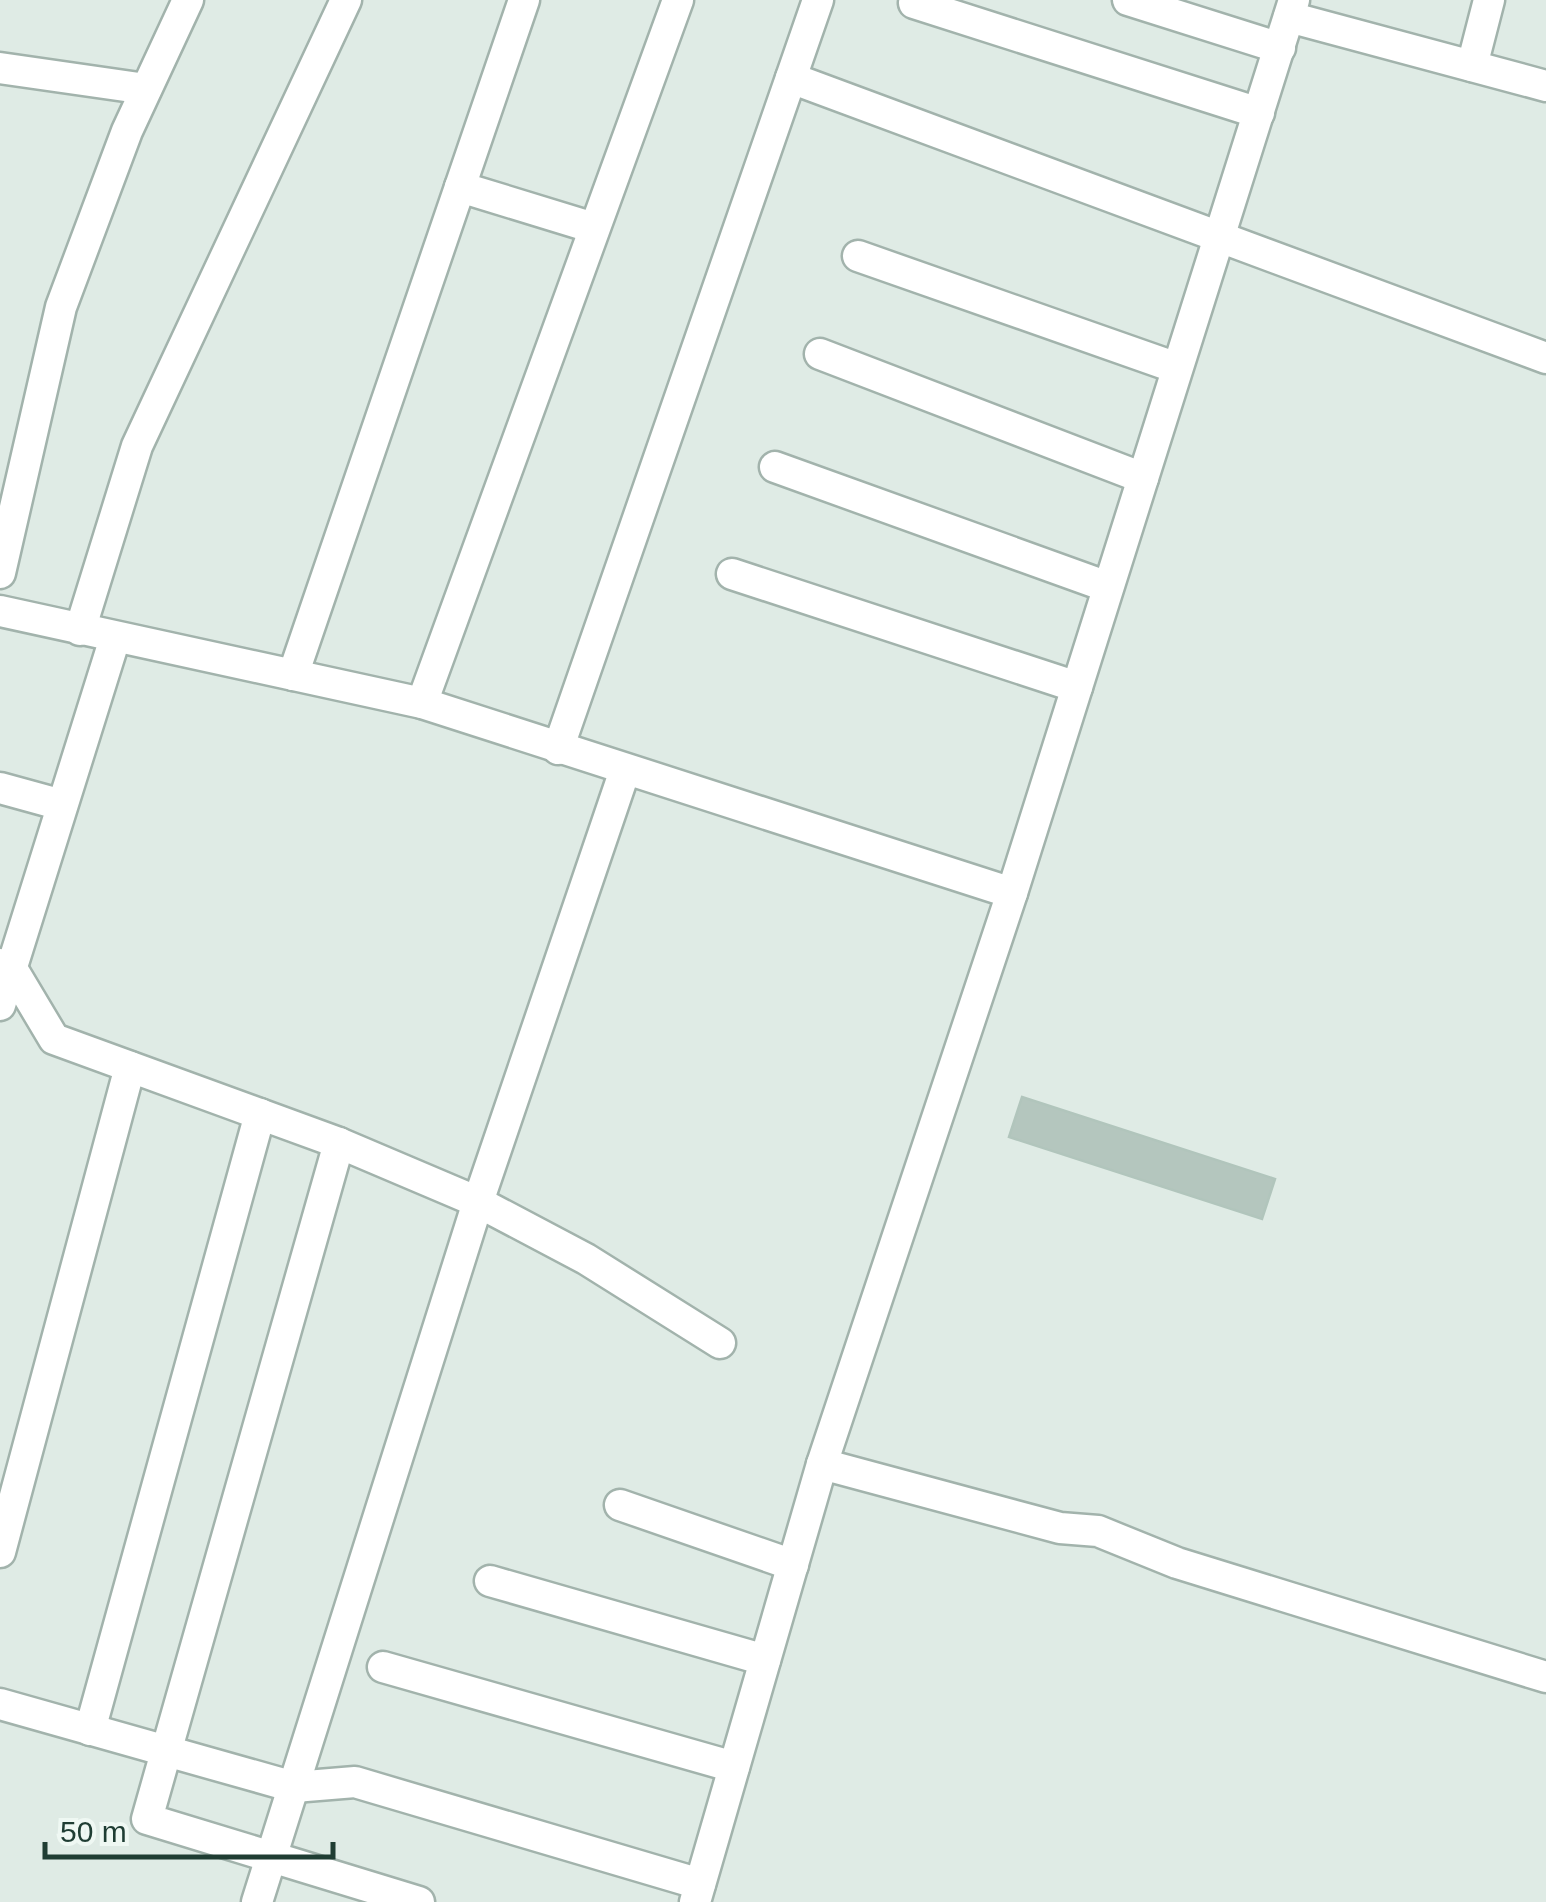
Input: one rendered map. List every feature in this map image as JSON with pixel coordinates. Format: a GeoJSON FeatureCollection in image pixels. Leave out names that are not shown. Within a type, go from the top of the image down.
{"type":"FeatureCollection","features":[{"type":"Feature","properties":{"kind":"street"},"geometry":{"type":"LineString","coordinates":[[0,573],[61,307],[146,89],[188,0]]}},
{"type":"Feature","properties":{"kind":"street"},"geometry":{"type":"LineString","coordinates":[[80,630],[136,446],[346,0]]}},
{"type":"Feature","properties":{"kind":"street"},"geometry":{"type":"LineString","coordinates":[[293,675],[524,0]]}},
{"type":"Feature","properties":{"kind":"street"},"geometry":{"type":"LineString","coordinates":[[422,702],[678,0]]}},
{"type":"Feature","properties":{"kind":"street"},"geometry":{"type":"LineString","coordinates":[[558,749],[818,0]]}},
{"type":"Feature","properties":{"kind":"street"},"geometry":{"type":"LineString","coordinates":[[1128,0],[1280,48]]}},
{"type":"Feature","properties":{"kind":"street"},"geometry":{"type":"LineString","coordinates":[[1472,66],[1489,0]]}},
{"type":"Feature","properties":{"kind":"street"},"geometry":{"type":"LineString","coordinates":[[914,3],[1259,113]]}},
{"type":"Feature","properties":{"kind":"street"},"geometry":{"type":"LineString","coordinates":[[0,1704],[294,1787],[355,1782],[698,1893],[822,1464],[1012,893],[1292,8],[1546,86]]}},
{"type":"Feature","properties":{"kind":"street"},"geometry":{"type":"LineString","coordinates":[[0,68],[146,89]]}},
{"type":"Feature","properties":{"kind":"street"},"geometry":{"type":"LineString","coordinates":[[791,78],[1546,358]]}},
{"type":"Feature","properties":{"kind":"street"},"geometry":{"type":"LineString","coordinates":[[460,187],[594,228]]}},
{"type":"Feature","properties":{"kind":"street"},"geometry":{"type":"LineString","coordinates":[[858,256],[1177,368]]}},
{"type":"Feature","properties":{"kind":"street"},"geometry":{"type":"LineString","coordinates":[[820,354],[1143,478]]}},
{"type":"Feature","properties":{"kind":"street"},"geometry":{"type":"LineString","coordinates":[[774,466],[1108,587]]}},
{"type":"Feature","properties":{"kind":"street"},"geometry":{"type":"LineString","coordinates":[[732,574],[1077,686]]}},
{"type":"Feature","properties":{"kind":"street"},"geometry":{"type":"LineString","coordinates":[[0,611],[422,702],[1012,893]]}},
{"type":"Feature","properties":{"kind":"street"},"geometry":{"type":"LineString","coordinates":[[0,1006],[5,966],[62,806],[115,638]]}},
{"type":"Feature","properties":{"kind":"street"},"geometry":{"type":"LineString","coordinates":[[257,1902],[478,1202],[625,770]]}},
{"type":"Feature","properties":{"kind":"street"},"geometry":{"type":"LineString","coordinates":[[0,788],[62,806]]}},
{"type":"Feature","properties":{"kind":"street"},"geometry":{"type":"LineString","coordinates":[[5,966],[54,1040],[340,1143],[478,1202],[586,1260],[720,1343]]}},
{"type":"Feature","properties":{"kind":"street"},"geometry":{"type":"LineString","coordinates":[[0,1552],[130,1067]]}},
{"type":"Feature","properties":{"kind":"street"},"geometry":{"type":"LineString","coordinates":[[90,1730],[260,1114]]}},
{"type":"Feature","properties":{"kind":"street"},"geometry":{"type":"LineString","coordinates":[[340,1143],[147,1819],[419,1902]]}},
{"type":"Feature","properties":{"kind":"street"},"geometry":{"type":"LineString","coordinates":[[822,1464],[1060,1528],[1098,1531],[1177,1563],[1546,1677]]}},
{"type":"Feature","properties":{"kind":"street"},"geometry":{"type":"LineString","coordinates":[[620,1505],[792,1564]]}},
{"type":"Feature","properties":{"kind":"street"},"geometry":{"type":"LineString","coordinates":[[490,1581],[765,1660]]}},
{"type":"Feature","properties":{"kind":"street"},"geometry":{"type":"LineString","coordinates":[[383,1666],[734,1767]]}},
{"type":"Feature","properties":{"kind":"building"},"geometry":{"type":"Polygon","coordinates":[[[1022,1097],[1275,1179],[1262,1219],[1009,1137],[1022,1097]]]}}]}
